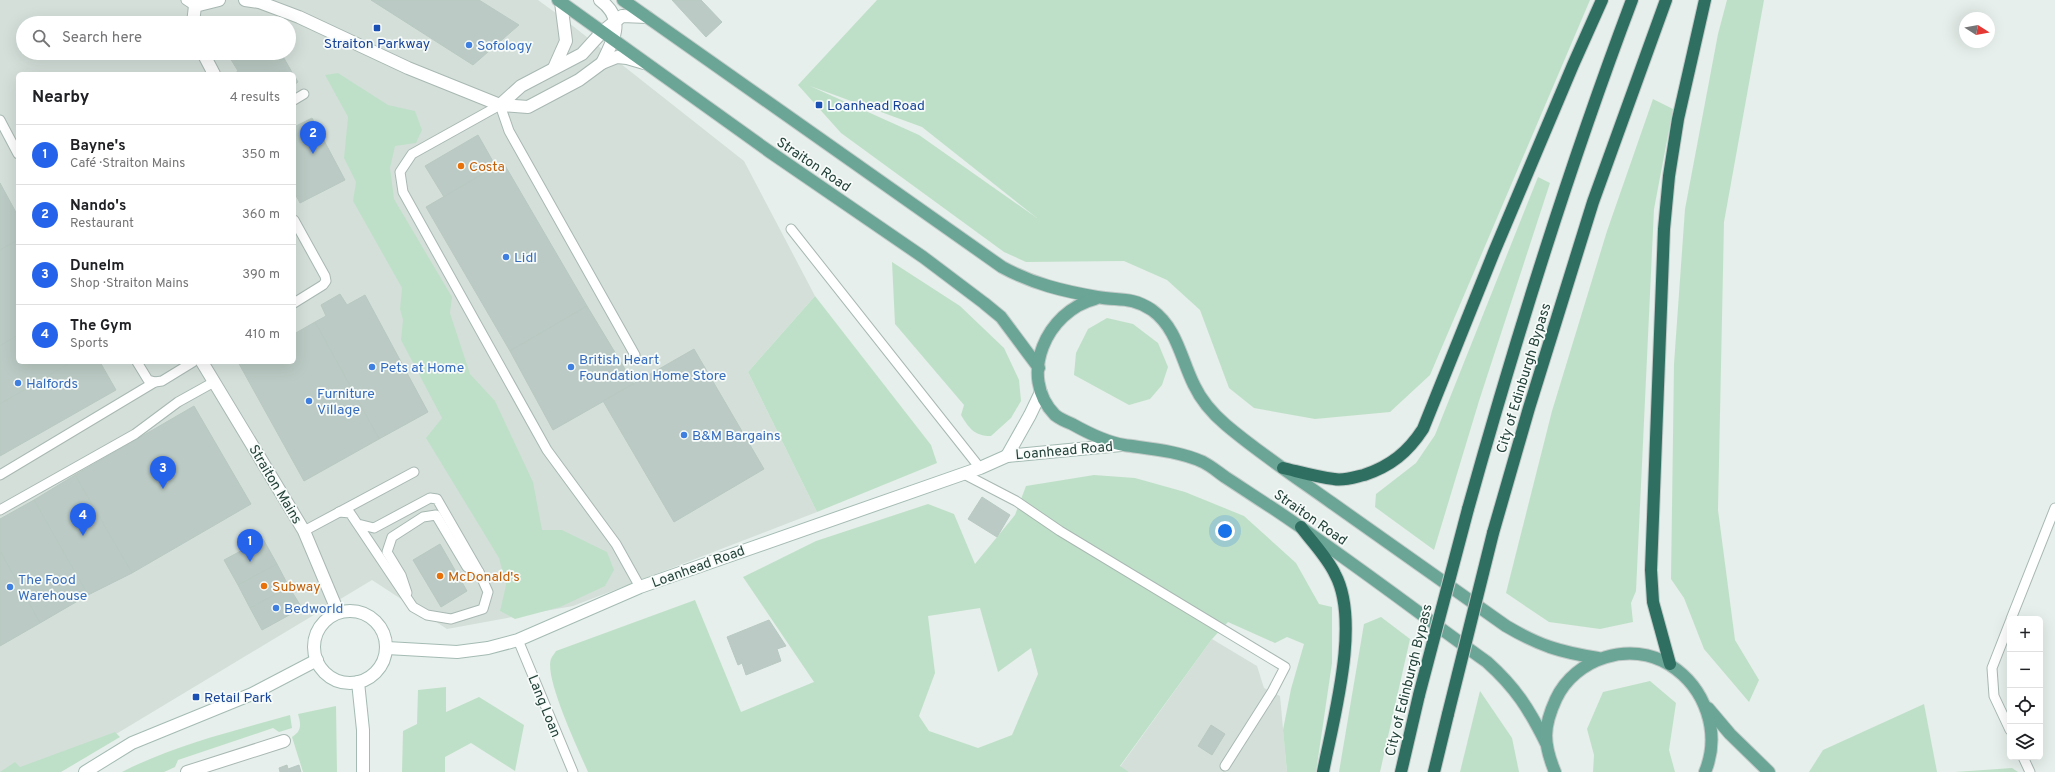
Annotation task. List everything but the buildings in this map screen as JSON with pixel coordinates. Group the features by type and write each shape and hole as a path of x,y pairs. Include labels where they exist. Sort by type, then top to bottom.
{"highway":[{"path":"1284,468 1336,480 1356,478 1378,470 1396,460 1413,444 1423,429 1494,252 1602,0"},
{"name":"City of Edinburgh Bypass","path":"1400,772 1468,509 1526,307 1605,72 1632,0"},
{"name":"City of Edinburgh Bypass","path":"1434,772 1493,533 1529,408 1593,202 1666,0"},
{"path":"1670,664 1653,602 1651,570 1661,281 1664,229 1678,119 1705,0"},
{"path":"1301,527 1336,574 1344,599 1346,630 1344,662 1324,772"}],"main road":[{"path":"192,16 190,3 219,0"},
{"path":"245,0 259,2 299,17 408,68 500,105 528,107 579,80 602,63 617,57 647,63"},
{"path":"500,105 521,86 582,54 607,35 616,26 614,14 610,7 600,0"},
{"name":"Straiton Road","path":"623,0 1002,267 1022,278 1042,286 1100,298 1134,300 1152,310 1165,322 1177,343 1194,385 1208,407 1226,425 1284,468 1523,636 1543,646 1564,653 1598,658"},
{"path":"554,68 566,41 559,1"},
{"name":"Straiton Road","path":"559,1 770,152 923,257 984,303 1001,317 1039,368"},
{"path":"615,20 622,16 647,17"},
{"path":"602,63 607,35"},
{"path":"207,60 213,72"},
{"name":"Straiton Road","path":"1100,298 1080,302 1056,322 1043,344 1039,368 1041,392 1056,416 1086,432 1122,444 1158,449 1204,463 1301,527 1487,662 1504,677 1526,705 1546,743"},
{"name":"Straiton Mains","path":"203,364 304,531 338,612"},
{"name":"Loanhead Road","path":"1006,456 1030,415 1041,392"},
{"name":"Loanhead Road","path":"387,648 457,652 488,648 518,640 640,587 964,474 1006,456 1122,444"},
{"path":"356,611 372,617 383,631 387,648 384,660 378,670 369,678 358,682 345,683 333,679 323,671 317,660 314,651 318,632 322,623 338,612 356,611"},
{"path":"1555,772 1546,743 1545,730 1550,711 1560,692 1584,666 1598,658 1621,655 1644,655 1670,664 1692,685 1702,701 1730,734 1769,772"},
{"path":"85,772 132,743 252,694 317,660"},
{"path":"358,682 362,730 363,772"},
{"path":"1702,701 1709,720 1712,738 1709,761 1705,772"},
{"path":"187,772 284,741"}],"lane":[{"path":"296,99 304,94"},
{"path":"635,354 509,131 500,105 412,154 400,172 403,192 547,450 616,544 640,587"},
{"path":"0,120 16,150"},
{"path":"296,224 325,276 326,281 324,286 296,302"},
{"path":"791,229 980,468"},
{"path":"138,364 148,380 154,382"},
{"path":"0,475 154,382 162,381 190,364"},
{"path":"0,510 135,434 178,402 214,382"},
{"path":"304,531 414,472"},
{"path":"964,474 1016,501 1060,531 1285,667 1272,692 1225,766"},
{"path":"339,512 350,513 413,606 427,615 451,619 483,609 488,592 479,572 437,499 430,498 374,528 358,524"},
{"path":"2012,616 2055,508"},
{"path":"409,602 401,575 387,552 392,537 423,517 436,515 467,567 479,572"},
{"path":"2007,630 1992,668 1994,696 2007,724"},
{"name":"Lang Loan","path":"518,640 572,772"},
{"path":"2024,760 2030,772"}],"shaded area":[{"path":"0,0 538,0 744,161 815,296 748,372 817,512 573,606 447,629 372,580 53,772 0,772"},
{"path":"1212,639 1257,666 1264,688 1280,696 1287,772 1129,772 1120,767"}],"green space":[{"path":"877,0 1590,0 1430,375 1390,412 1315,419 1254,408 1229,388 1200,310 1167,280 1124,261 1026,262 1004,252 841,133 798,85","holes":["810,86 922,127 1037,218 919,135"]},
{"path":"1727,0 1764,0 1724,222 1718,510 1735,640 1759,680 1749,702 1704,649 1684,598 1671,579 1674,364 1685,209 1718,34"},
{"path":"338,73 388,105 415,111 422,130 416,143 395,146 390,168 394,199 452,297 450,313 470,374 495,401 533,482 542,530 562,530 607,552 614,570 605,586 560,607 515,619 500,611 506,585 499,558 426,438 442,418 401,340 403,320 400,309 402,288 353,201 356,182 344,158 348,117 325,75"},
{"path":"1653,99 1673,109 1654,209 1636,591 1631,603 1633,622 1600,629 1549,622 1506,593 1552,411 1607,231"},
{"path":"1538,177 1550,183 1479,401 1434,550 1375,507 1376,494 1416,463 1435,435"},
{"path":"892,262 960,306 1004,348 1019,380 1021,401 1011,418 991,436 976,433 967,424 961,415 964,405 895,324"},
{"path":"815,296 931,445 937,463 817,512 748,372"},
{"path":"1107,318 1133,324 1158,343 1168,367 1162,385 1150,399 1129,405 1074,375 1076,353 1088,329"},
{"path":"1094,475 1135,478 1185,492 1244,516 1296,563 1319,604 1332,607 1332,663 1316,772 1287,772 1283,730 1291,689 1304,644 1287,637 1275,643 1228,622 1212,639 1120,766 1129,772 588,772 557,698 550,668 551,659 556,651 695,600 741,712 814,682 743,577 816,541 928,504 954,514 975,564 1015,515 1026,486","holes":["980,608 998,672 1031,648 1038,674 1012,735 978,748 929,731 919,716 935,673 928,616"]},
{"path":"1381,617 1410,639 1380,772 1339,772 1364,624"},
{"path":"1650,681 1676,703 1669,750 1675,772 1593,772 1594,755 1587,729 1603,692"},
{"path":"446,687 446,712 479,697 524,725 515,771 471,743 445,757 445,772 402,772 403,731 417,724 418,690"},
{"path":"1480,691 1512,738 1519,772 1460,772"},
{"path":"1924,704 1937,772 1809,772 1823,750"},
{"path":"336,706 337,772 303,772 292,737 298,732 300,727 298,714"},
{"path":"290,715 292,728 279,732 273,728 178,760 175,767 164,772 122,772 142,762 183,746"},
{"path":"115,732 120,737 61,772 0,772 15,762 20,767"},
{"path":"2012,768 2018,772 1955,772"}],"place":[{"name":"Straiton Parkway","path":"377,28"},
{"name":"Sofology","path":"469,45"},
{"name":"Loanhead Road","path":"819,105"},
{"name":"Nando's","path":"313,154"},
{"name":"Costa","path":"461,166"},
{"name":"Lidl","path":"506,257"},
{"name":"Pets at Home","path":"372,367"},
{"name":"British Heart Foundation Home Store","path":"571,367"},
{"name":"Halfords","path":"18,383"},
{"name":"Furniture Village","path":"309,401"},
{"name":"B&M Bargains","path":"684,435"},
{"name":"Dunelm","path":"163,489"},
{"name":"The Gym","path":"83,536"},
{"name":"Bayne's","path":"250,562"},
{"name":"McDonald's","path":"440,576"},
{"name":"Subway","path":"264,586"},
{"name":"The Food Warehouse","path":"10,587"},
{"name":"Bedworld","path":"276,608"},
{"name":"Retail Park","path":"196,697"}]}
